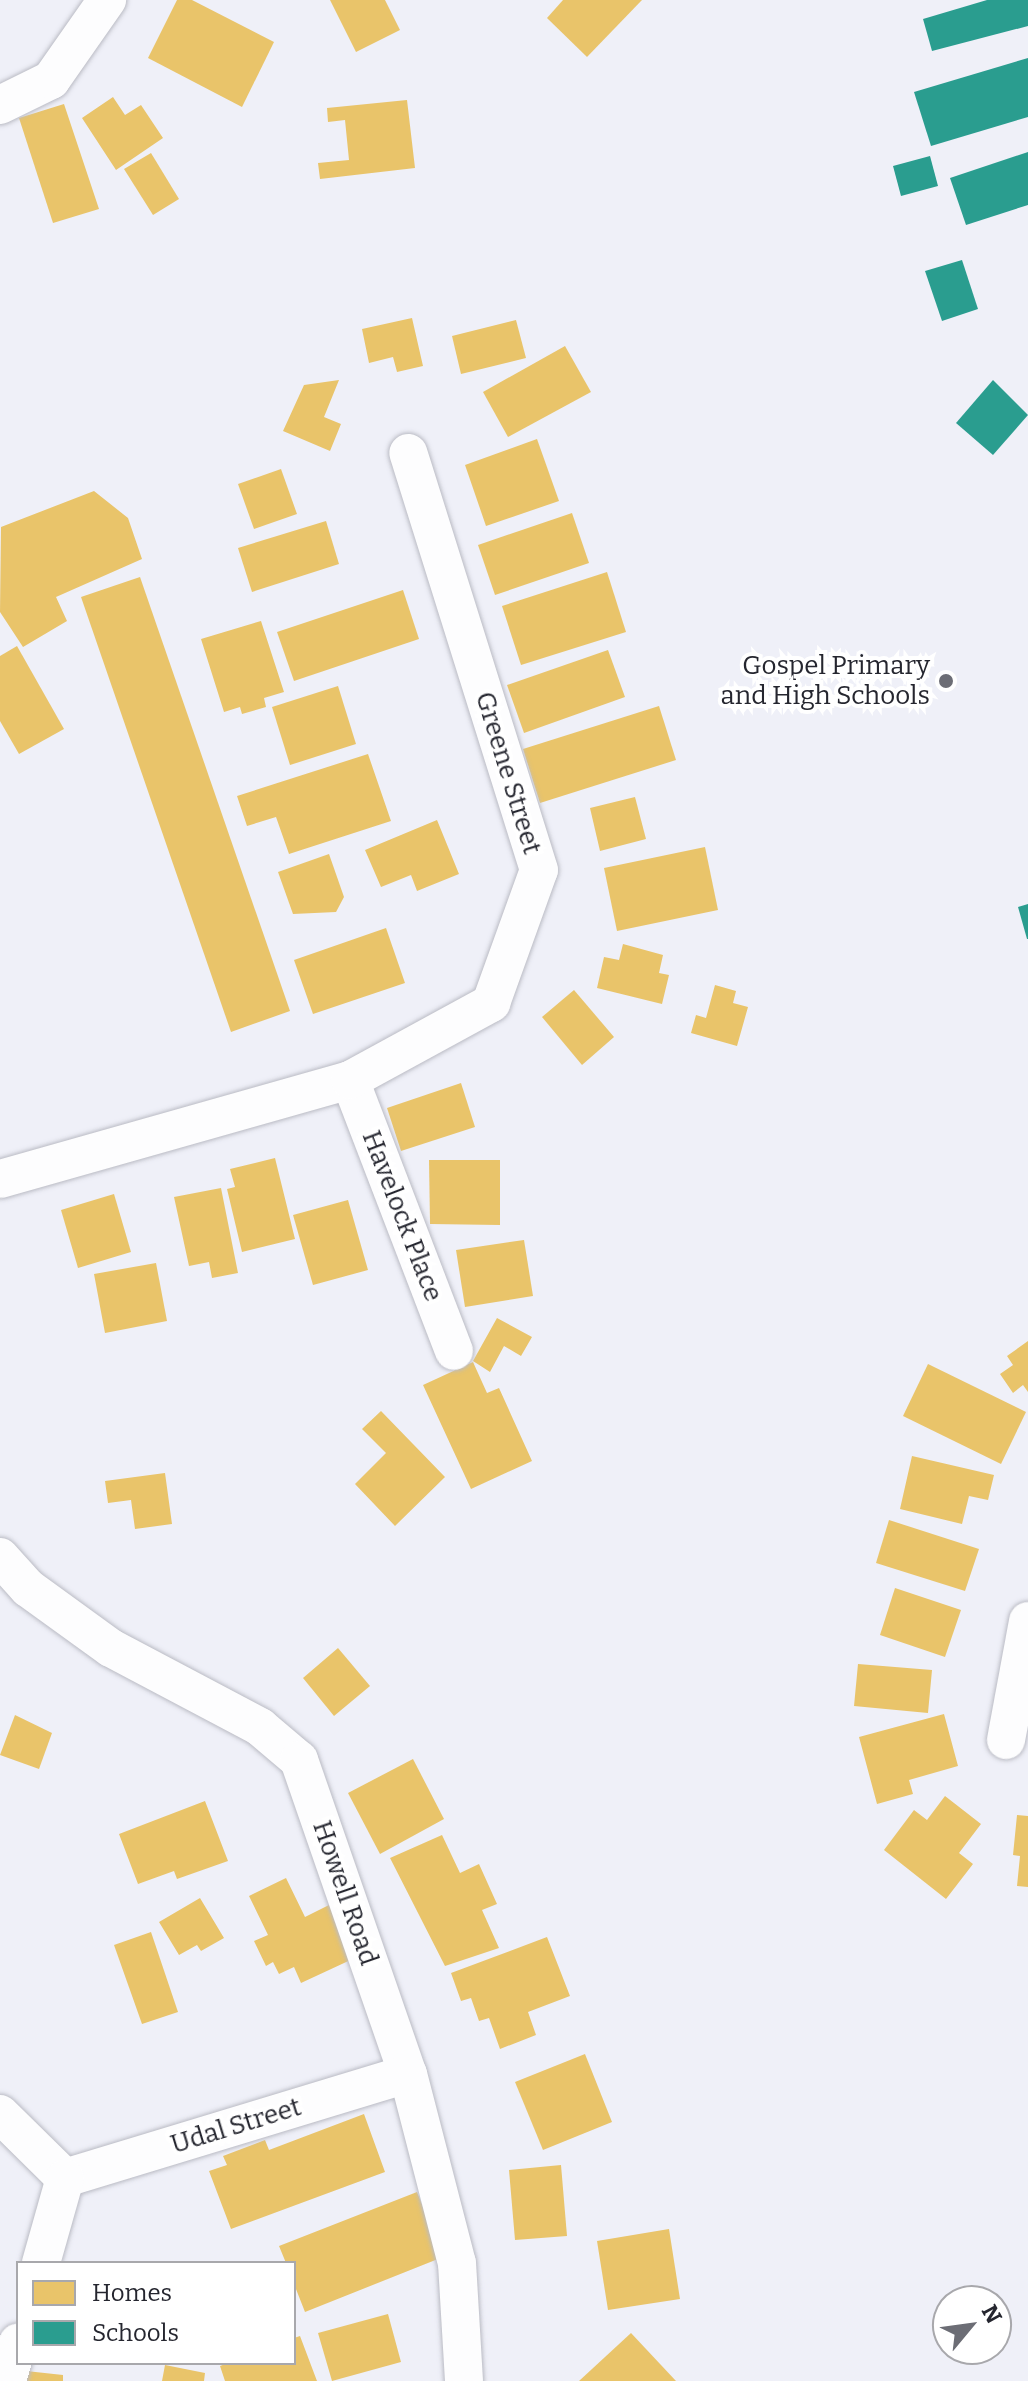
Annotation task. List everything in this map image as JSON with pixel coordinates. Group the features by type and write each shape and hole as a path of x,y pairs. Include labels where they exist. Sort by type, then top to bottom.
{"street":[{"path":"0,105 51,80 107,0"},
{"name":"Greene Street","path":"0,1179 350,1080 491,1003 539,870 408,453"},
{"name":"Havelock Place","path":"350,1080 454,1351"},
{"name":"Howell Road","path":"0,1557 28,1588 111,1648 260,1727 299,1760 408,2074 457,2263 464,2381"},
{"path":"1006,1740 1028,1621"},
{"name":"Udal Street","path":"65,2178 408,2074"},
{"path":"0,2114 65,2178 42,2261"},
{"path":"7,2381 16,2350"}],"building: Homes":[{"path":"177,0 192,0 274,42 242,107 148,58"},
{"path":"330,0 385,0 400,30 356,52"},
{"path":"563,0 642,0 587,57 547,18"},
{"path":"113,97 125,115 141,105 163,138 116,170 82,118"},
{"path":"407,100 415,168 320,179 318,163 349,160 345,120 328,122 327,108"},
{"path":"64,104 99,209 53,223 19,118"},
{"path":"151,153 179,199 153,215 124,169"},
{"path":"412,318 423,366 397,372 393,357 369,363 362,329"},
{"path":"516,320 526,358 461,374 452,336"},
{"path":"565,346 591,392 508,437 483,392"},
{"path":"339,380 324,417 341,424 330,451 283,431 304,385"},
{"path":"537,439 559,501 486,526 465,465"},
{"path":"281,469 297,514 254,529 238,484"},
{"path":"94,491 128,518 142,559 56,597 67,621 23,647 0,612 1,527"},
{"path":"572,513 589,563 495,595 478,545"},
{"path":"326,521 339,564 252,592 238,548"},
{"path":"607,572 626,632 521,665 502,606"},
{"path":"140,577 290,1011 231,1032 81,597"},
{"path":"403,590 419,639 294,681 277,632"},
{"path":"261,621 284,692 264,698 266,707 242,714 240,707 224,712 201,639"},
{"path":"17,646 64,729 19,754 0,721 0,656"},
{"path":"608,650 625,697 524,733 507,685"},
{"path":"338,686 356,744 290,765 272,707"},
{"path":"659,706 676,760 540,803 523,749"},
{"path":"368,754 391,821 289,854 276,817 247,826 237,796"},
{"path":"635,797 646,839 600,851 590,808"},
{"path":"437,820 459,874 417,891 411,875 381,887 365,850"},
{"path":"705,847 718,910 617,931 604,868"},
{"path":"329,854 344,897 336,912 293,914 278,872"},
{"path":"386,928 405,983 313,1014 294,960"},
{"path":"623,944 663,955 659,973 669,975 662,1004 597,988 604,957 619,960"},
{"path":"715,985 736,991 733,1003 748,1007 737,1046 691,1033 696,1015 706,1018"},
{"path":"574,990 614,1037 582,1065 542,1017"},
{"path":"461,1083 475,1127 401,1151 387,1108"},
{"path":"275,1158 295,1239 242,1252 227,1189 235,1187 230,1169"},
{"path":"429,1160 500,1160 500,1225 430,1224"},
{"path":"221,1188 238,1273 212,1278 209,1262 189,1266 174,1197"},
{"path":"114,1194 131,1252 78,1268 61,1210"},
{"path":"348,1200 368,1270 313,1285 293,1215"},
{"path":"524,1240 533,1296 465,1307 456,1250"},
{"path":"156,1263 167,1321 105,1333 94,1274"},
{"path":"497,1318 532,1337 521,1356 504,1346 490,1372 473,1361"},
{"path":"1028,1341 1028,1392 1023,1385 1013,1393 1000,1374 1013,1365 1007,1356"},
{"path":"473,1362 487,1393 499,1388 532,1461 471,1489 423,1385"},
{"path":"928,1364 1026,1412 1001,1464 903,1416"},
{"path":"381,1411 445,1477 395,1526 355,1484 386,1453 362,1429"},
{"path":"912,1456 994,1475 988,1500 969,1496 962,1524 900,1509"},
{"path":"165,1473 172,1524 135,1529 131,1500 108,1503 105,1481"},
{"path":"889,1520 979,1549 965,1591 876,1563"},
{"path":"895,1588 961,1610 945,1657 880,1635"},
{"path":"338,1648 370,1686 334,1716 303,1678"},
{"path":"858,1664 932,1670 928,1713 854,1706"},
{"path":"944,1714 958,1766 909,1780 913,1794 877,1804 859,1737"},
{"path":"15,1715 52,1733 39,1769 0,1755"},
{"path":"413,1759 444,1819 380,1854 348,1793"},
{"path":"945,1796 981,1824 959,1853 973,1864 946,1899 884,1850 914,1810 927,1820"},
{"path":"205,1801 228,1861 177,1879 174,1871 138,1884 119,1834"},
{"path":"1017,1815 1028,1816 1028,1887 1017,1886 1020,1856 1013,1855"},
{"path":"442,1835 460,1873 479,1864 497,1904 482,1910 499,1948 445,1966 390,1858"},
{"path":"286,1878 305,1917 331,1904 357,1957 301,1983 294,1967 279,1974 273,1962 266,1966 254,1941 268,1935 249,1896"},
{"path":"200,1898 224,1938 201,1951 197,1945 179,1955 159,1922"},
{"path":"151,1932 178,2012 142,2024 114,1945"},
{"path":"547,1937 570,1996 528,2012 536,2035 500,2049 489,2018 479,2021 471,1998 461,2001 451,1973"},
{"path":"585,2054 612,2122 543,2150 515,2082"},
{"path":"364,2114 385,2172 231,2229 209,2171 227,2165 223,2156 265,2140 269,2150"},
{"path":"561,2165 567,2236 515,2240 509,2170"},
{"path":"417,2192 443,2257 305,2312 296,2289 296,2261 285,2261 279,2246"},
{"path":"669,2229 680,2299 608,2310 597,2241"},
{"path":"388,2314 401,2362 332,2381 318,2333"},
{"path":"631,2333 676,2381 579,2381"},
{"path":"300,2336 317,2381 225,2381 220,2366 223,2365 296,2365 296,2337"},
{"path":"165,2365 205,2373 204,2381 162,2381"},
{"path":"17,2370 63,2375 63,2381 17,2381"}],"building: Schools":[{"path":"987,0 1028,0 1028,26 932,51 923,19"},
{"path":"1028,58 1028,117 931,146 914,92"},
{"path":"1028,152 1028,205 966,225 950,178"},
{"path":"930,156 938,186 901,196 893,166"},
{"path":"962,260 978,309 942,321 925,271"},
{"path":"993,380 1028,415 993,455 956,423"},
{"path":"1028,904 1028,939 1027,939 1018,907"}],"place":[{"name":"Gospel Primary and High Schools","path":"946,681"}]}
